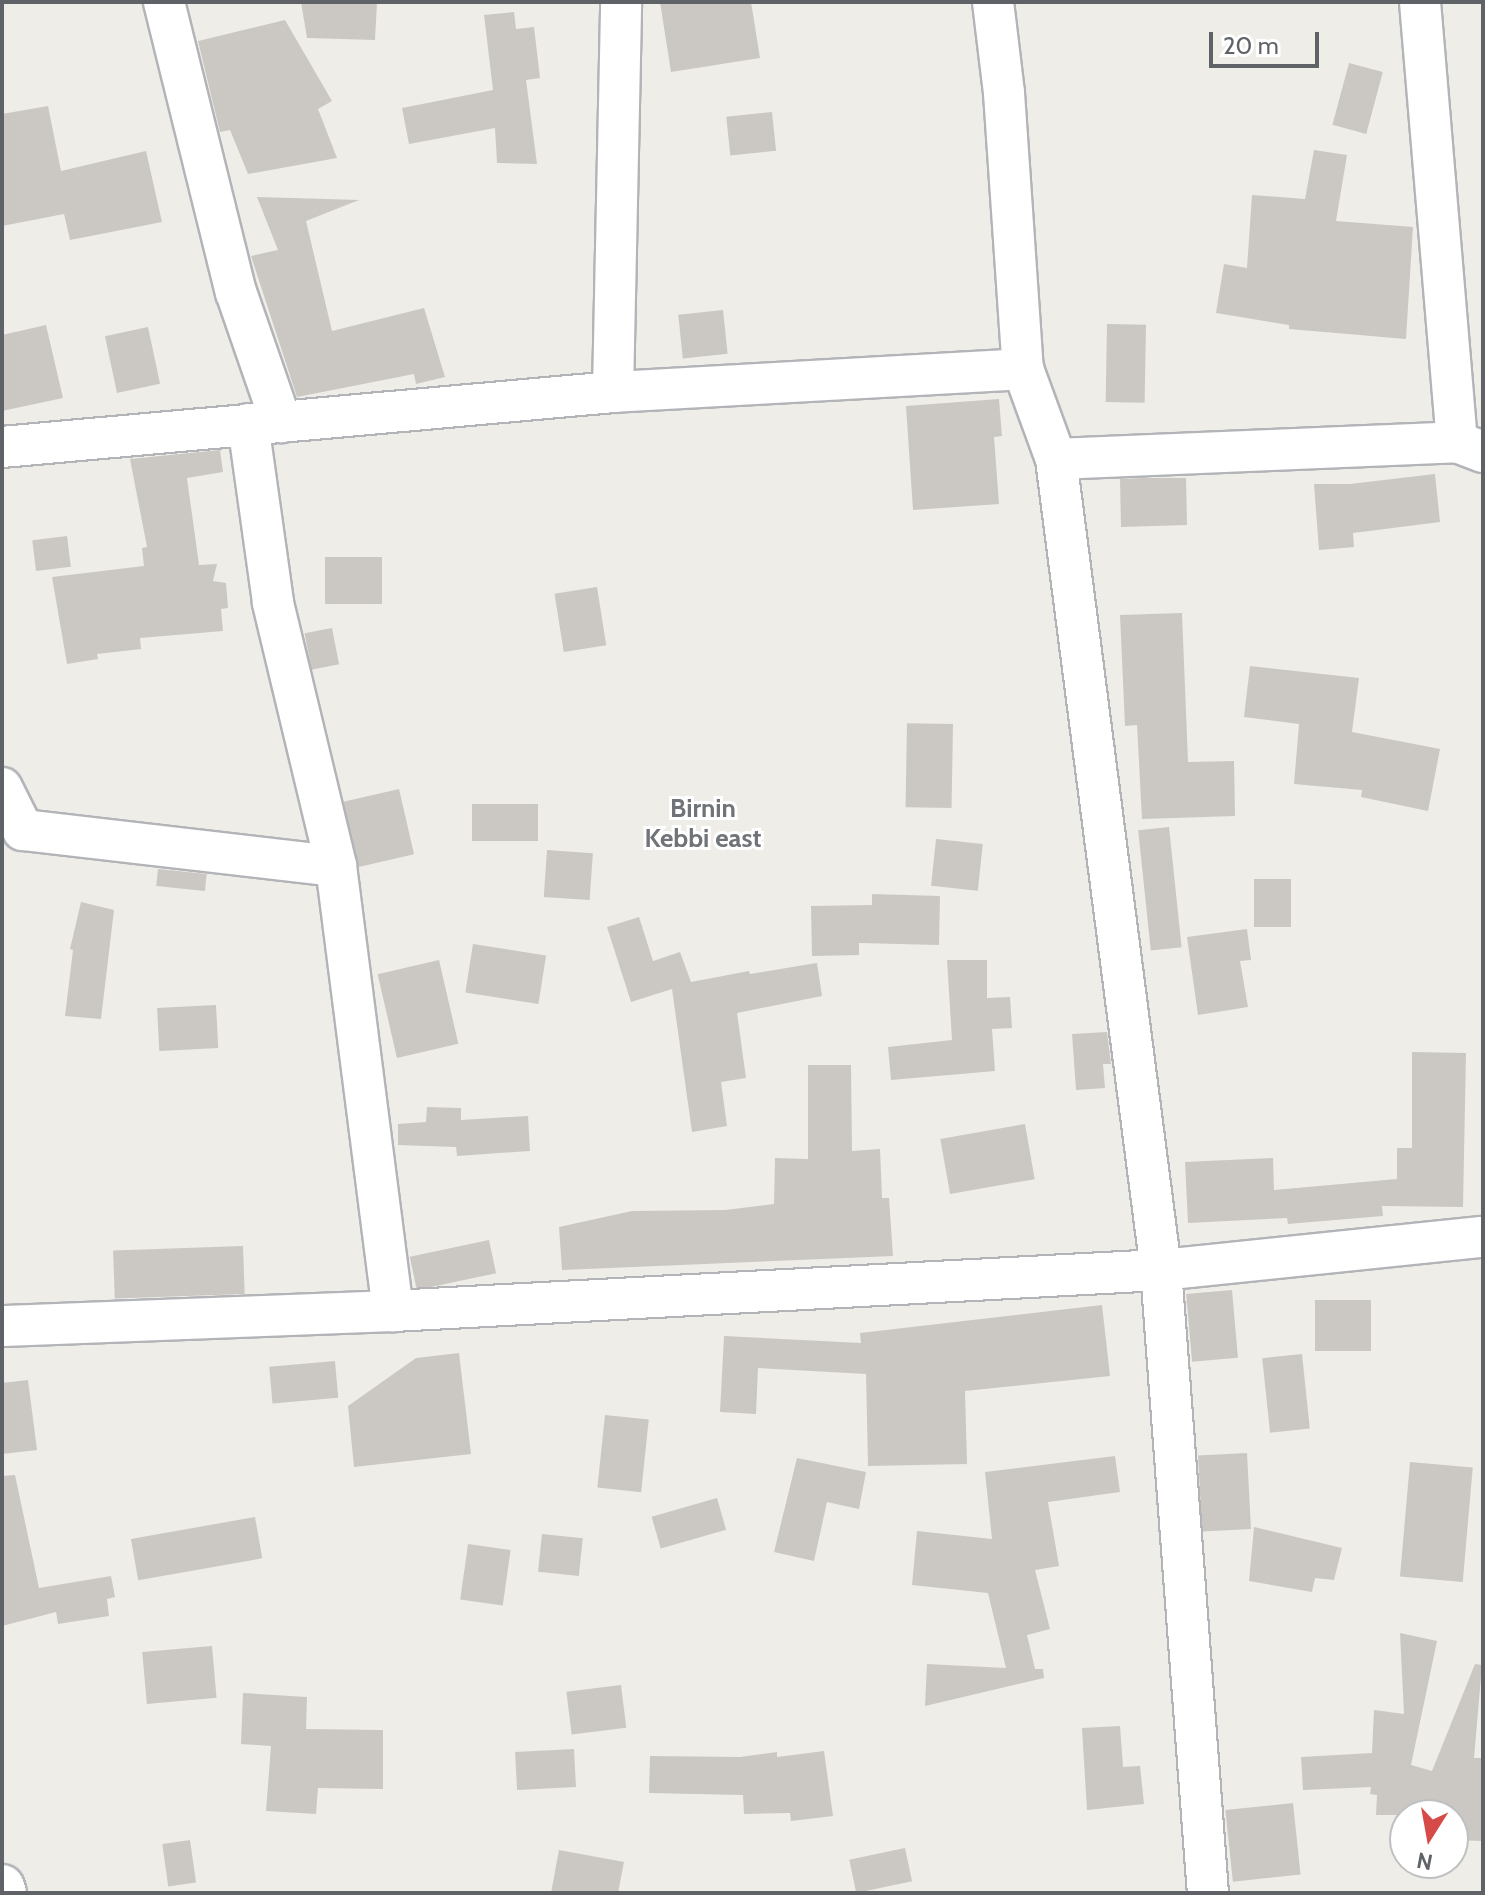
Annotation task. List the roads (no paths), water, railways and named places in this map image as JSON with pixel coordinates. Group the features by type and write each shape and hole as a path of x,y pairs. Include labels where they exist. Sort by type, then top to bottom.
{"street":[{"path":"164,2 236,292 264,423 273,603 336,866 393,1311"},
{"path":"613,392 621,2"},
{"path":"993,2 1004,93 1023,369 1056,459 1161,1270 1208,1893"},
{"path":"1056,459 1470,447 1420,2"},
{"path":"2,447 613,392 1023,369"},
{"path":"2,788 23,830 336,866"},
{"path":"2,1326 393,1311 1161,1270 1483,1237"},
{"path":"2,1887 4,1893"}],"district":[{"name":"Birnin Kebbi east","path":"703,824"}]}
